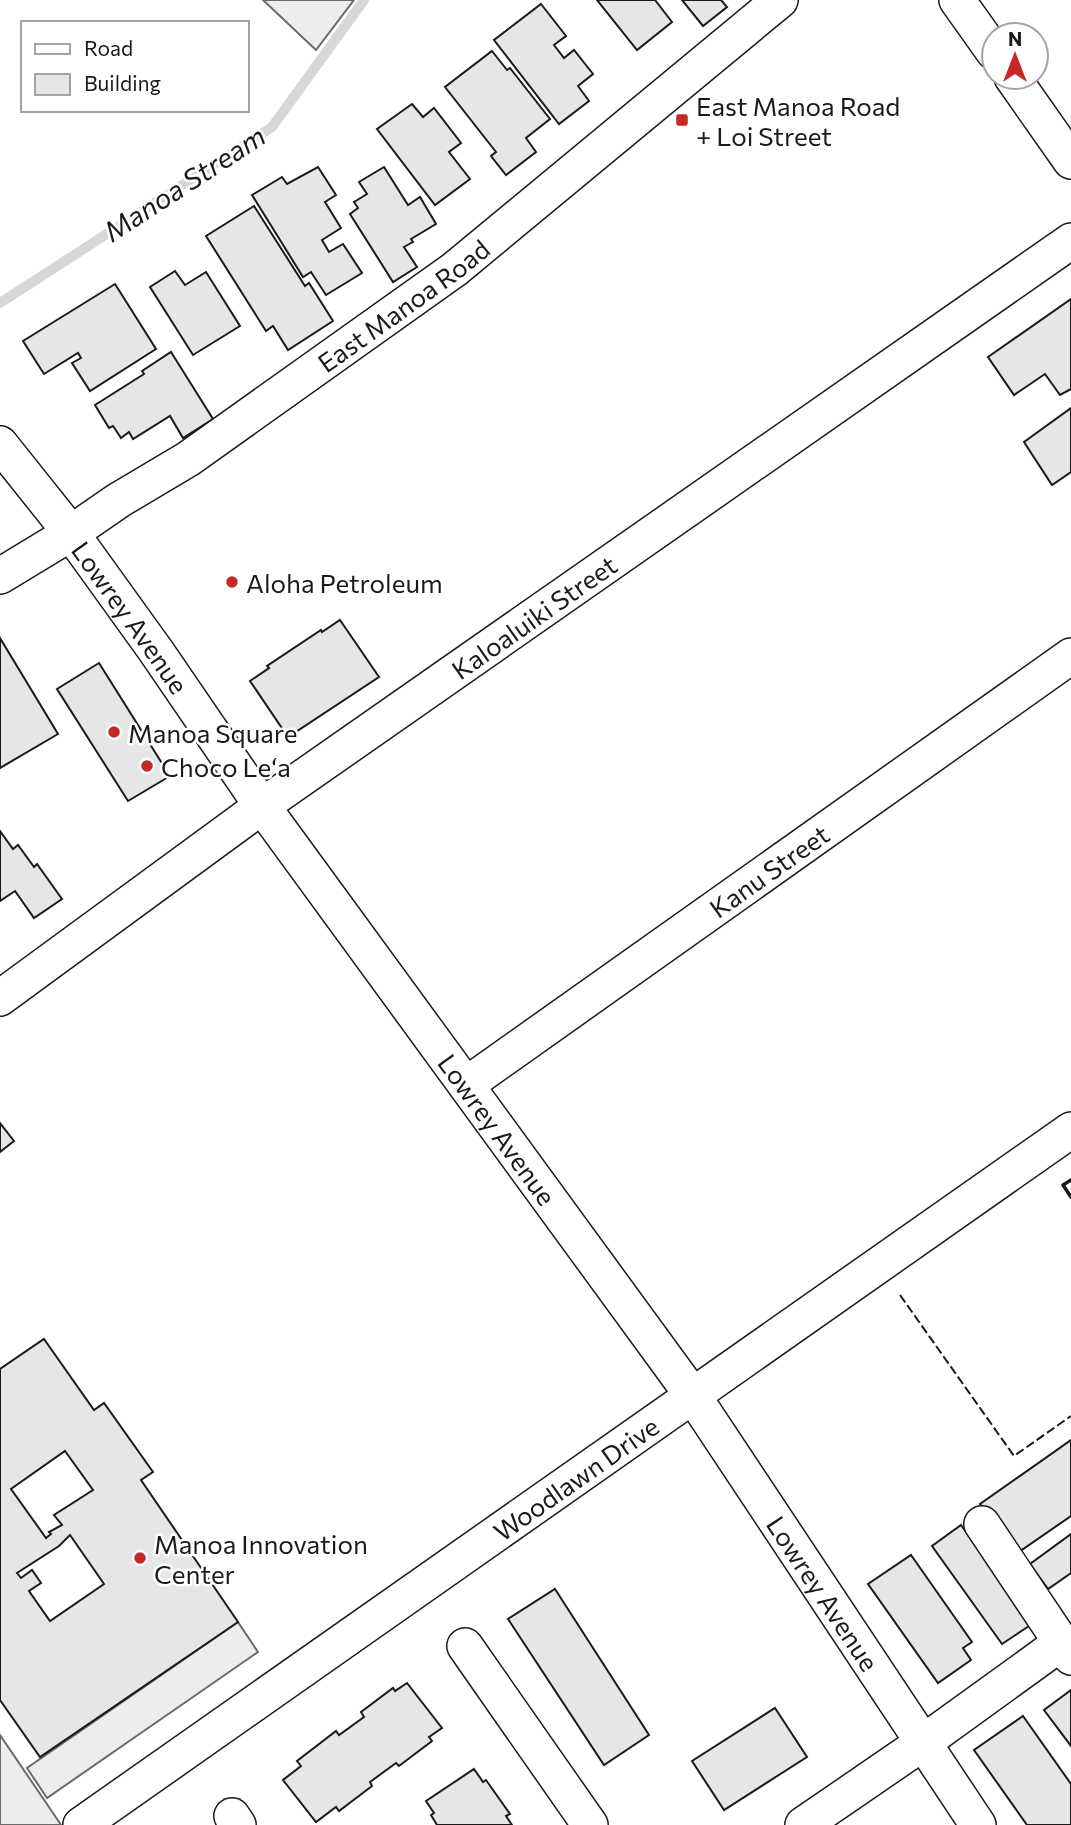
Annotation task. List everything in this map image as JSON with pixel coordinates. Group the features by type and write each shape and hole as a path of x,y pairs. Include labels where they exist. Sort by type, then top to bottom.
{"street":[{"name":"East Manoa Road","path":"0,576 199,451 456,269 780,0"},
{"path":"957,0 980,32"},
{"path":"1022,91 1071,161"},
{"name":"Kaloaluiki Street","path":"0,998 262,806 1071,241"},
{"name":"Lowrey Avenue","path":"0,444 71,533 262,806 693,1396 978,1825"},
{"name":"Kanu Street","path":"466,1086 1071,656"},
{"name":"Woodlawn Drive","path":"81,1825 1071,1130"},
{"path":"803,1825 1066,1650 982,1524"},
{"path":"465,1646 590,1825"}],"shaded area":[{"path":"263,0 354,0 316,50"},
{"path":"238,1622 258,1652 47,1798 27,1768"},
{"path":"0,1735 53,1813 61,1825 0,1825"}],"building":[{"path":"597,0 655,0 672,22 637,50"},
{"path":"682,0 721,0 727,7 703,26"},
{"path":"541,4 566,36 554,45 564,58 574,50 593,74 578,86 589,101 559,124 494,40"},
{"path":"492,51 507,70 510,68 550,119 526,138 536,152 506,175 491,156 496,152 445,87"},
{"path":"412,104 423,117 434,108 461,143 449,152 470,179 435,205 377,129"},
{"path":"318,167 336,195 325,202 341,228 322,240 329,252 343,244 362,273 326,295 311,272 303,277 252,195 282,177 287,184"},
{"path":"384,167 408,205 420,197 436,224 411,239 413,242 404,247 417,267 393,282 350,214 358,208 354,202 367,194 359,182"},
{"path":"254,206 305,286 309,283 333,321 288,350 273,326 266,331 206,236"},
{"path":"175,271 185,285 206,272 240,326 193,355 150,287"},
{"path":"115,284 156,349 90,391 72,363 81,358 78,353 44,374 23,341"},
{"path":"1071,299 1071,389 1060,395 1045,374 1014,395 988,357"},
{"path":"171,352 213,419 183,438 170,416 133,439 129,432 121,438 113,426 109,428 95,405 144,374 142,371"},
{"path":"1071,408 1071,472 1052,485 1024,442"},
{"path":"340,620 379,677 288,737 250,681 269,668 267,666"},
{"path":"0,638 58,734 0,768"},
{"name":"Manoa Square","path":"99,663 170,776 128,801 57,689"},
{"path":"0,831 13,849 18,845 34,867 37,864 62,899 34,918 15,891 0,901"},
{"path":"0,1123 14,1141 0,1152"},
{"name":"Manoa Innovation Center","path":"44,1339 94,1410 104,1403 153,1472 141,1480 238,1622 40,1757 0,1700 0,1369","holes":["65,1451 93,1490 54,1515 62,1525 49,1532 51,1534 46,1538 11,1489","70,1535 104,1584 50,1621 29,1591 41,1583 32,1570 21,1578 17,1573 59,1546"]},
{"path":"1071,1440 1071,1516 1016,1554 980,1504"},
{"path":"961,1525 1032,1624 1002,1644 932,1546"},
{"path":"1071,1534 1071,1573 1048,1589 1030,1564"},
{"path":"911,1555 972,1642 963,1648 971,1660 938,1683 868,1584"},
{"path":"555,1589 649,1735 604,1765 508,1619"},
{"path":"407,1683 442,1728 429,1737 432,1741 399,1766 396,1763 370,1782 372,1786 339,1811 336,1807 316,1822 283,1780 301,1766 297,1761 336,1731 339,1735 364,1717 361,1712 393,1688 395,1691"},
{"path":"1071,1690 1071,1746 1044,1710"},
{"path":"775,1708 807,1757 724,1810 692,1761"},
{"path":"1023,1716 1071,1784 1071,1825 1027,1825 974,1750"},
{"path":"474,1769 483,1782 486,1780 510,1814 506,1816 512,1825 437,1825 431,1815 434,1813 426,1801"}],"waterway":[{"name":"Manoa Stream","path":"0,303 272,127 364,0"}],"fence":[{"path":"900,1295 1014,1456 1071,1416"}],"wall":[{"path":"1071,1180 1063,1185 1071,1197"}],"place":[{"name":"East Manoa Road + Loi Street","path":"682,120"},
{"name":"Aloha Petroleum","path":"232,582"},
{"name":"Manoa Square","path":"114,732"},
{"name":"Choco Leʻa","path":"147,766"},
{"name":"Manoa Innovation Center","path":"140,1558"}]}
